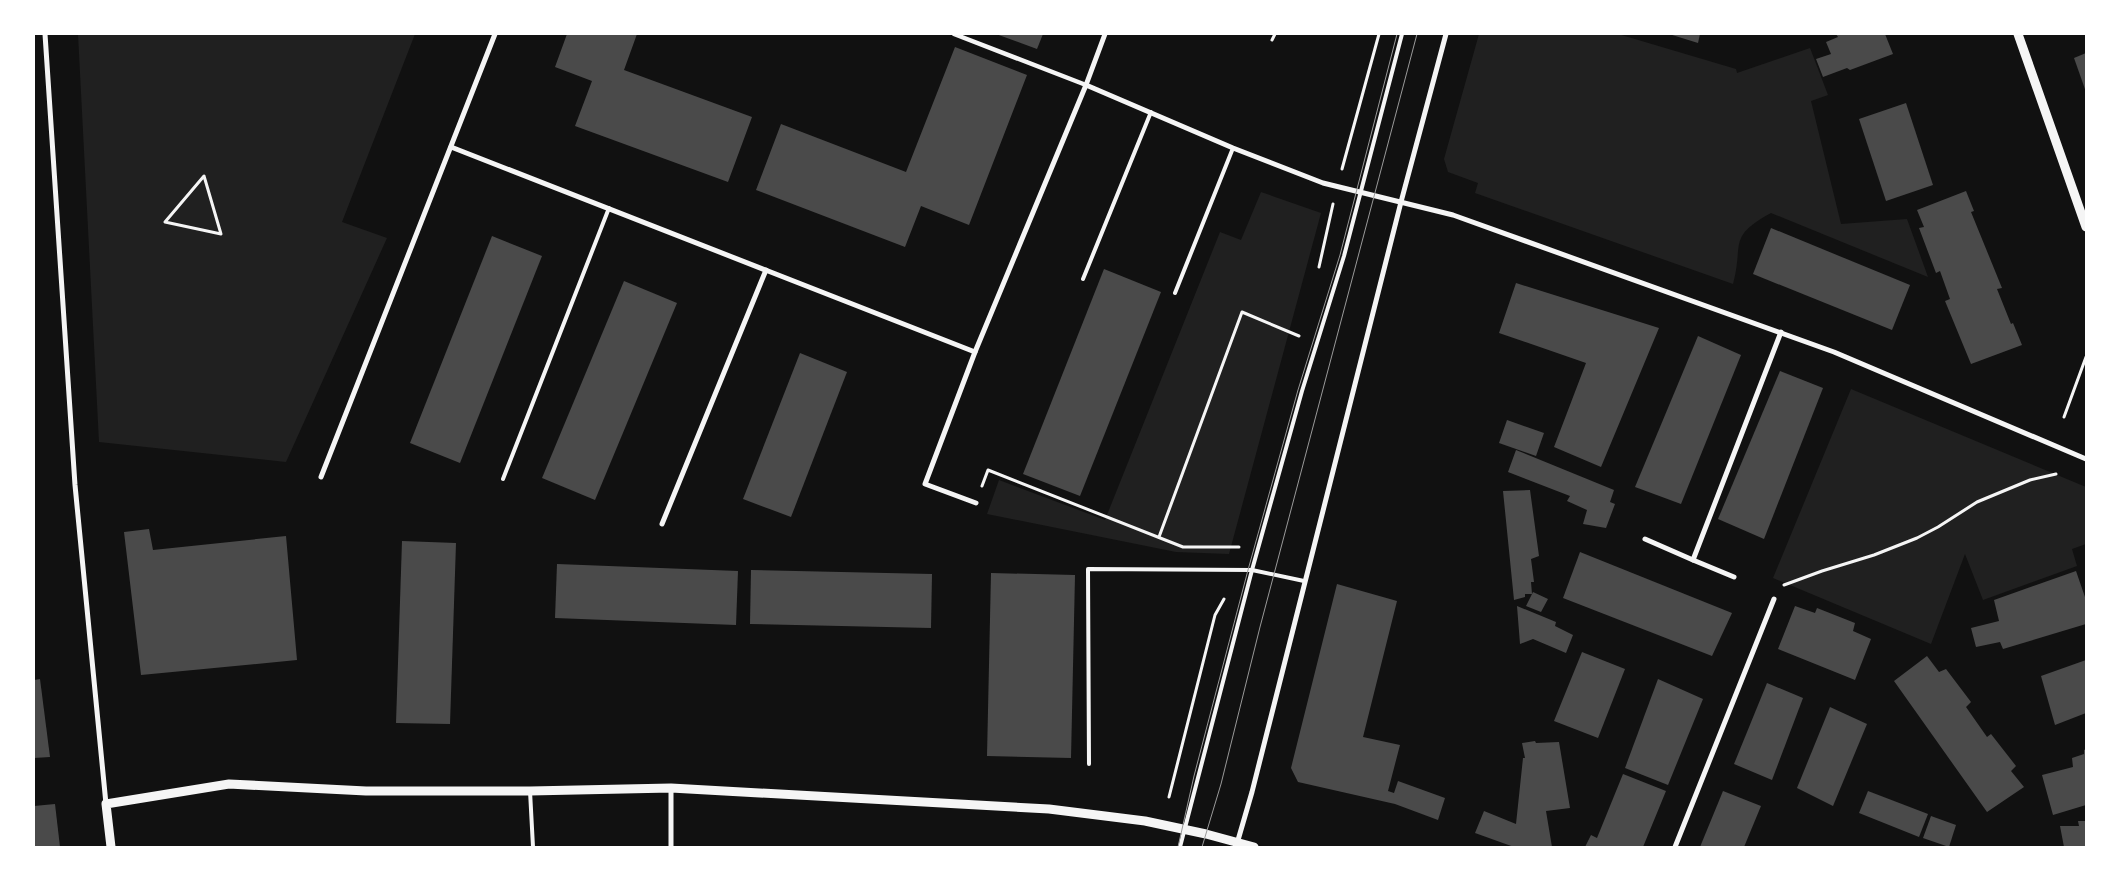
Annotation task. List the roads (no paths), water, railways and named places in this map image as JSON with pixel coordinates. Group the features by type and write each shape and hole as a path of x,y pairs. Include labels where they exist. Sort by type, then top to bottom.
{"street":[{"path":"45,34 75,485 111,847"},
{"path":"321,477 495,34"},
{"path":"954,34 1151,111 1233,148 1323,183 1453,215 1781,332 1834,352 2086,459"},
{"path":"976,503 925,484 975,352 1086,85 1105,34"},
{"path":"1236,845 1252,792 1401,202 1446,34"},
{"path":"2018,34 2086,227"},
{"path":"450,146 975,352"},
{"path":"662,524 766,270"},
{"path":"1694,560 1781,332"},
{"path":"1645,539 1734,577"},
{"path":"1675,847 1774,599"},
{"path":"106,804 229,784 366,791 530,791 671,788 1049,809 1136,820 1185,829 1236,845 1254,847"},
{"path":"671,788 671,847"}],"lane":[{"path":"1180,847 1252,570 1302,391 1344,256 1402,34"},
{"path":"1083,279 1151,111"},
{"path":"1175,293 1233,148"},
{"path":"503,479 609,208"},
{"path":"1089,764 1088,569 1252,570 1304,581"},
{"path":"530,791 533,847"}],"tram line":[{"path":"1178,847 1194,776 1248,570 1298,390 1340,255 1397,34"},
{"path":"1202,847 1221,784 1260,627 1417,34"}]}
